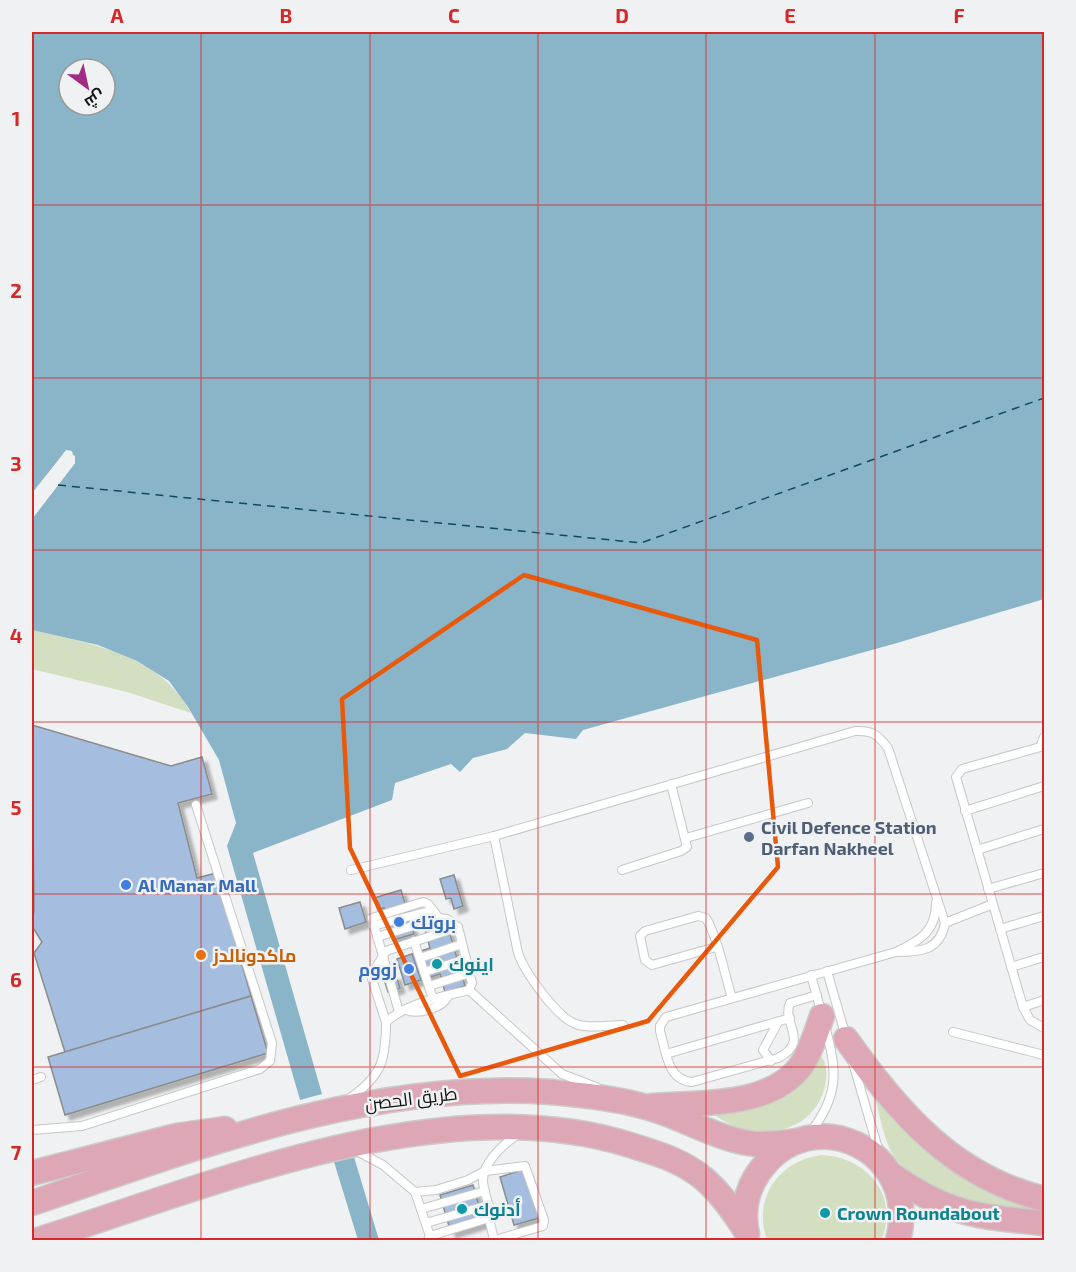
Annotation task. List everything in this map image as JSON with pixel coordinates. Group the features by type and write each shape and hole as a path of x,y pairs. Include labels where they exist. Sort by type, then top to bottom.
{"main road":[{"path":"645,1106 759,1095 783,1083 800,1066 819,1005"},
{"path":"846,1039 908,1120 944,1151 985,1176 1044,1199"},
{"name":"طريق الحصن","path":"32,1203 129,1170 335,1108 396,1097 505,1090 583,1096 645,1106 749,1143 830,1137 849,1140 866,1149 887,1168"},
{"name":"طريق الحصن","path":"38,1240 233,1178 346,1146 419,1133 478,1127 538,1126 604,1137 676,1160 712,1187 728,1203 747,1236"},
{"path":"32,1173 194,1133 263,1129"},
{"path":"747,1236 745,1206 752,1182 766,1161 801,1140"},
{"path":"887,1168 924,1198 960,1212 1044,1223"},
{"path":"887,1168 901,1198 902,1224 897,1240"},
{"path":"32,1216 84,1198 129,1170"}],"lane":[{"path":"351,870 494,836 855,731 876,733 888,748 945,923 937,943 929,949 896,952 671,1016 662,1021 660,1031 666,1054 676,1076 692,1082 771,1061 784,1055 793,1044 794,1029 790,1018 790,1003 819,1005"},
{"path":"1044,737 1043,746 959,771 956,780 1023,1007 1030,1020 1044,1028"},
{"path":"622,870 684,850 686,838 671,784"},
{"path":"965,811 1044,786"},
{"path":"686,838 808,803"},
{"path":"34,1131 82,1126 260,1069 270,1060 272,1043 196,805"},
{"path":"977,850 1044,829"},
{"path":"494,836 518,953 525,970 568,1020 585,1026 622,1025"},
{"path":"988,889 1044,873"},
{"path":"896,952 928,932 934,922 936,899"},
{"path":"403,1011 376,937 372,918 417,903 428,904 439,918"},
{"path":"945,923 993,904"},
{"path":"716,947 652,965 645,960 640,936 645,931 701,916 707,920 716,947 732,998"},
{"path":"1000,929 1044,916"},
{"path":"376,937 439,918 447,919 458,927 472,983 469,990"},
{"path":"335,1108 364,1088 380,1070 386,1048 386,1022 372,979 383,956 392,948 458,927"},
{"path":"414,941 433,999"},
{"path":"420,958 462,944"},
{"path":"1011,967 1044,957"},
{"path":"424,972 466,959"},
{"path":"827,971 887,1168"},
{"path":"429,986 470,974"},
{"path":"801,1140 828,1106 834,1086 834,1059 812,975"},
{"path":"386,1022 403,1011 433,999 469,990"},
{"path":"469,990 562,1074 645,1106"},
{"path":"403,1011 418,1012 442,1004 448,996"},
{"path":"1023,1007 1044,1000"},
{"path":"666,1054 790,1018"},
{"path":"771,1061 763,1050 778,1022"},
{"path":"953,1032 1044,1055"},
{"path":"32,1080 41,1077"},
{"path":"415,1192 436,1190 485,1172 525,1166 544,1220 543,1226 537,1230 494,1240 483,1180 485,1172 498,1150 516,1136 538,1126"},
{"path":"346,1146 383,1165 415,1192 430,1239 489,1218"},
{"path":"421,1209 485,1191"},
{"path":"426,1223 489,1205"}],"highlighted area":[{"path":"524,575 757,640 778,867 648,1021 460,1076 350,848 342,699"}],"green space":[{"path":"32,630 100,647 143,665 161,677 178,693 191,713 127,692 32,669"},
{"path":"820,1055 826,1066 825,1086 818,1103 807,1116 794,1125 778,1130 744,1129 727,1123 712,1113 762,1105 790,1094 812,1072"},
{"path":"874,1094 1044,1211 980,1204 936,1190 916,1179 901,1165 889,1147"},
{"path":"821,1155 837,1157 852,1163 875,1181 886,1208 886,1224 881,1240 767,1240 763,1225 763,1210 766,1196 773,1184 793,1165"}],"water":[{"path":"32,32 1044,32 1044,599 897,643 583,730 576,739 525,733 507,749 473,758 460,772 451,764 395,783 392,800 253,853 322,1094 300,1100 227,846 236,823 219,760 188,707 169,681 137,661 98,645 32,630 32,519 75,463 75,456 66,451 32,493"},
{"path":"354,1157 379,1240 358,1240 334,1162"}],"pier":[{"path":"66,450 72,451 75,463 32,519 32,514 72,462 70,454 67,453 58,463 32,497 32,494"}],"building":[{"name":"Al Manar Mall","path":"32,725 171,766 202,757 212,794 178,803 197,878 216,873 251,996 65,1052 34,953 42,942 32,926 34,910"},
{"path":"454,875 463,906 454,909 451,898 446,899 440,879"},
{"name":"بروتك","path":"401,890 414,934 393,940 384,908 378,910 374,898"},
{"path":"360,902 366,922 345,929 339,908"},
{"name":"اينوك","path":"447,924 465,986 445,992 440,974 421,980 412,954 430,948 425,930"},
{"name":"زووم","path":"412,954 421,980 405,985 397,959"},
{"name":"بروتك","path":"396,975 400,988 388,992 384,979"},
{"path":"251,996 268,1053 65,1115 48,1057"},
{"path":"525,1169 539,1218 514,1225 500,1177"},
{"name":"أدنوك","path":"473,1185 484,1223 451,1233 440,1195"}],"ferry route":[{"path":"58,485 641,543 1044,398"}],"place":[{"name":"Civil Defence Station Darfan Nakheel","path":"749,837"},
{"name":"Al Manar Mall","path":"126,885"},
{"name":"بروتك","path":"399,922"},
{"name":"ماكدونالدز","path":"201,955"},
{"name":"اينوك","path":"437,964"},
{"name":"زووم","path":"409,969"},
{"name":"أدنوك","path":"462,1209"},
{"name":"Crown Roundabout","path":"825,1213"}]}
